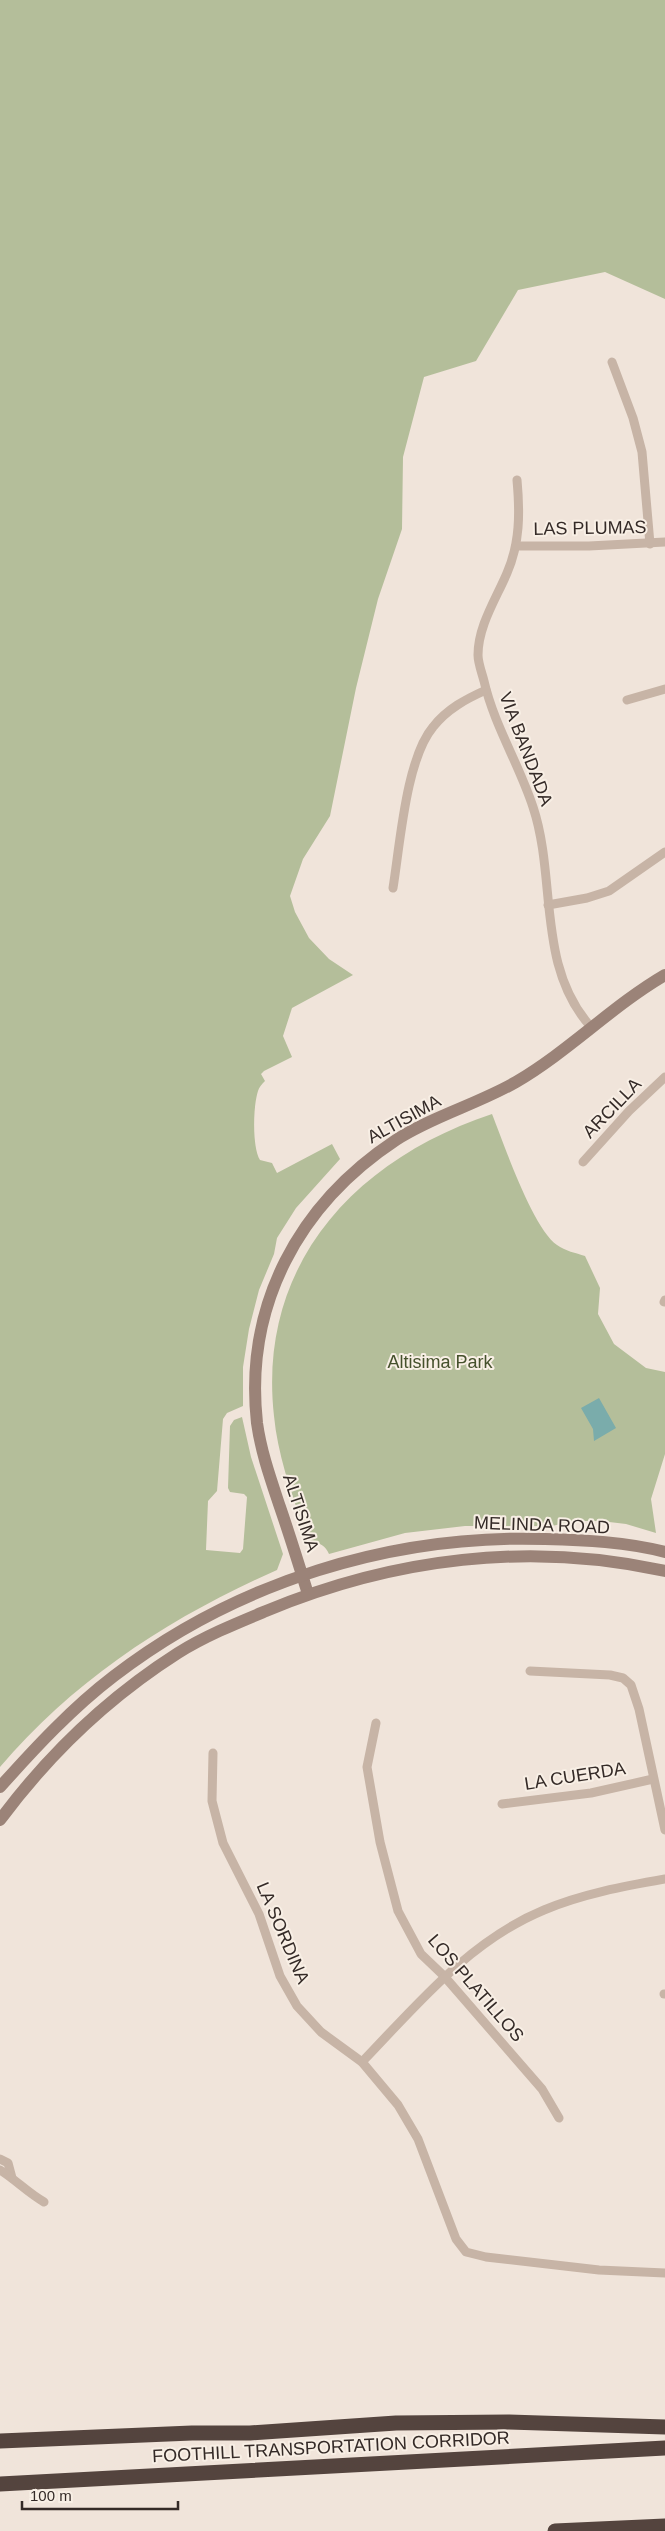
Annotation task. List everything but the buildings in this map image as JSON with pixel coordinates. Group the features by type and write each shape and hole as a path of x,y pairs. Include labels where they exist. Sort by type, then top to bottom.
{"highway":[{"path":"0,2440 192,2433 250,2433 396,2423 509,2422 665,2427"},
{"name":"FOOTHILL TRANSPORTATION CORRIDOR","path":"0,2484 665,2448"},
{"path":"555,2531 665,2526"},
{"path":"637,2531 665,2526"}],"main road":[{"name":"ALTISIMA","path":"308,1594 264,1460 257,1423 256,1395 262,1328 277,1279 289,1253 308,1221 337,1187 370,1158 399,1138 516,1082 639,990 665,976"},
{"name":"MELINDA ROAD","path":"0,1787 52,1732 82,1704 113,1677 152,1649 238,1602 302,1576 393,1551 473,1540 516,1538 582,1540 665,1552"},
{"name":"MELINDA ROAD","path":"0,1820 27,1784 73,1736 110,1703 154,1669 180,1652 239,1622 308,1594 396,1569 484,1557 516,1555 563,1558 665,1571"}],"street":[{"path":"612,362 633,418 642,452 650,544"},
{"name":"VIA BANDADA","path":"517,480 520,510 516,546 508,572 482,629 478,656 491,708 533,806 543,842 551,937 569,992 582,1017 591,1027"},
{"name":"LAS PLUMAS","path":"516,546 650,544 665,542"},
{"path":"627,700 665,689"},
{"path":"393,888 413,767 421,746 432,728 445,714 486,690"},
{"path":"548,905 587,898 609,891 665,852"},
{"name":"ARCILLA","path":"583,1162 629,1111 665,1077"},
{"path":"530,1671 610,1675 623,1678 631,1684 665,1830"},
{"name":"LOS PLATILLOS","path":"376,1723 366,1767 380,1842 395,1902 421,1954 444,1976 542,2089 559,2118"},
{"name":"LA SORDINA","path":"214,1753 212,1801 223,1843 258,1914 280,1976 297,2006 321,2032 362,2062 398,2105 418,2139 456,2239 466,2252 486,2257 598,2270 665,2273"},
{"name":"LA CUERDA","path":"502,1804 591,1793 653,1779"},
{"path":"362,2062 444,1976 503,1931 544,1909 626,1886 665,1879"},
{"path":"0,2159 8,2163 12,2178"},
{"path":"0,2170 12,2178 24,2190 44,2202"}],"green space":[{"path":"0,0 665,0 665,299 605,272 518,290 476,361 424,377 403,457 402,529 378,599 356,688 330,816 303,859 290,896 295,912 309,938 329,959 353,975 292,1008 283,1036 292,1057 261,1074 265,1081 258,1090 255,1106 254,1126 257,1154 260,1160 272,1163 277,1173 332,1144 340,1159 296,1208 277,1238 274,1254 259,1290 249,1329 243,1367 243,1406 227,1413 223,1419 217,1491 208,1501 206,1550 240,1553 243,1549 247,1497 244,1494 230,1492 228,1488 230,1426 234,1420 242,1417 251,1457 283,1554 277,1570 200,1608 127,1653 93,1678 60,1705 0,1767"},
{"name":"Altisima Park","path":"492,1114 511,1164 538,1221 557,1245 585,1256 600,1288 598,1314 614,1344 646,1368 665,1372 665,1454 651,1499 656,1533 626,1524 601,1521 574,1521 552,1526 465,1526 405,1533 329,1554 321,1544 309,1543 279,1448 274,1416 273,1361 282,1311 300,1266 326,1225 359,1189 398,1159 443,1134"}],"water":[{"path":"599,1398 616,1428 594,1441 593,1429 581,1408"}]}
